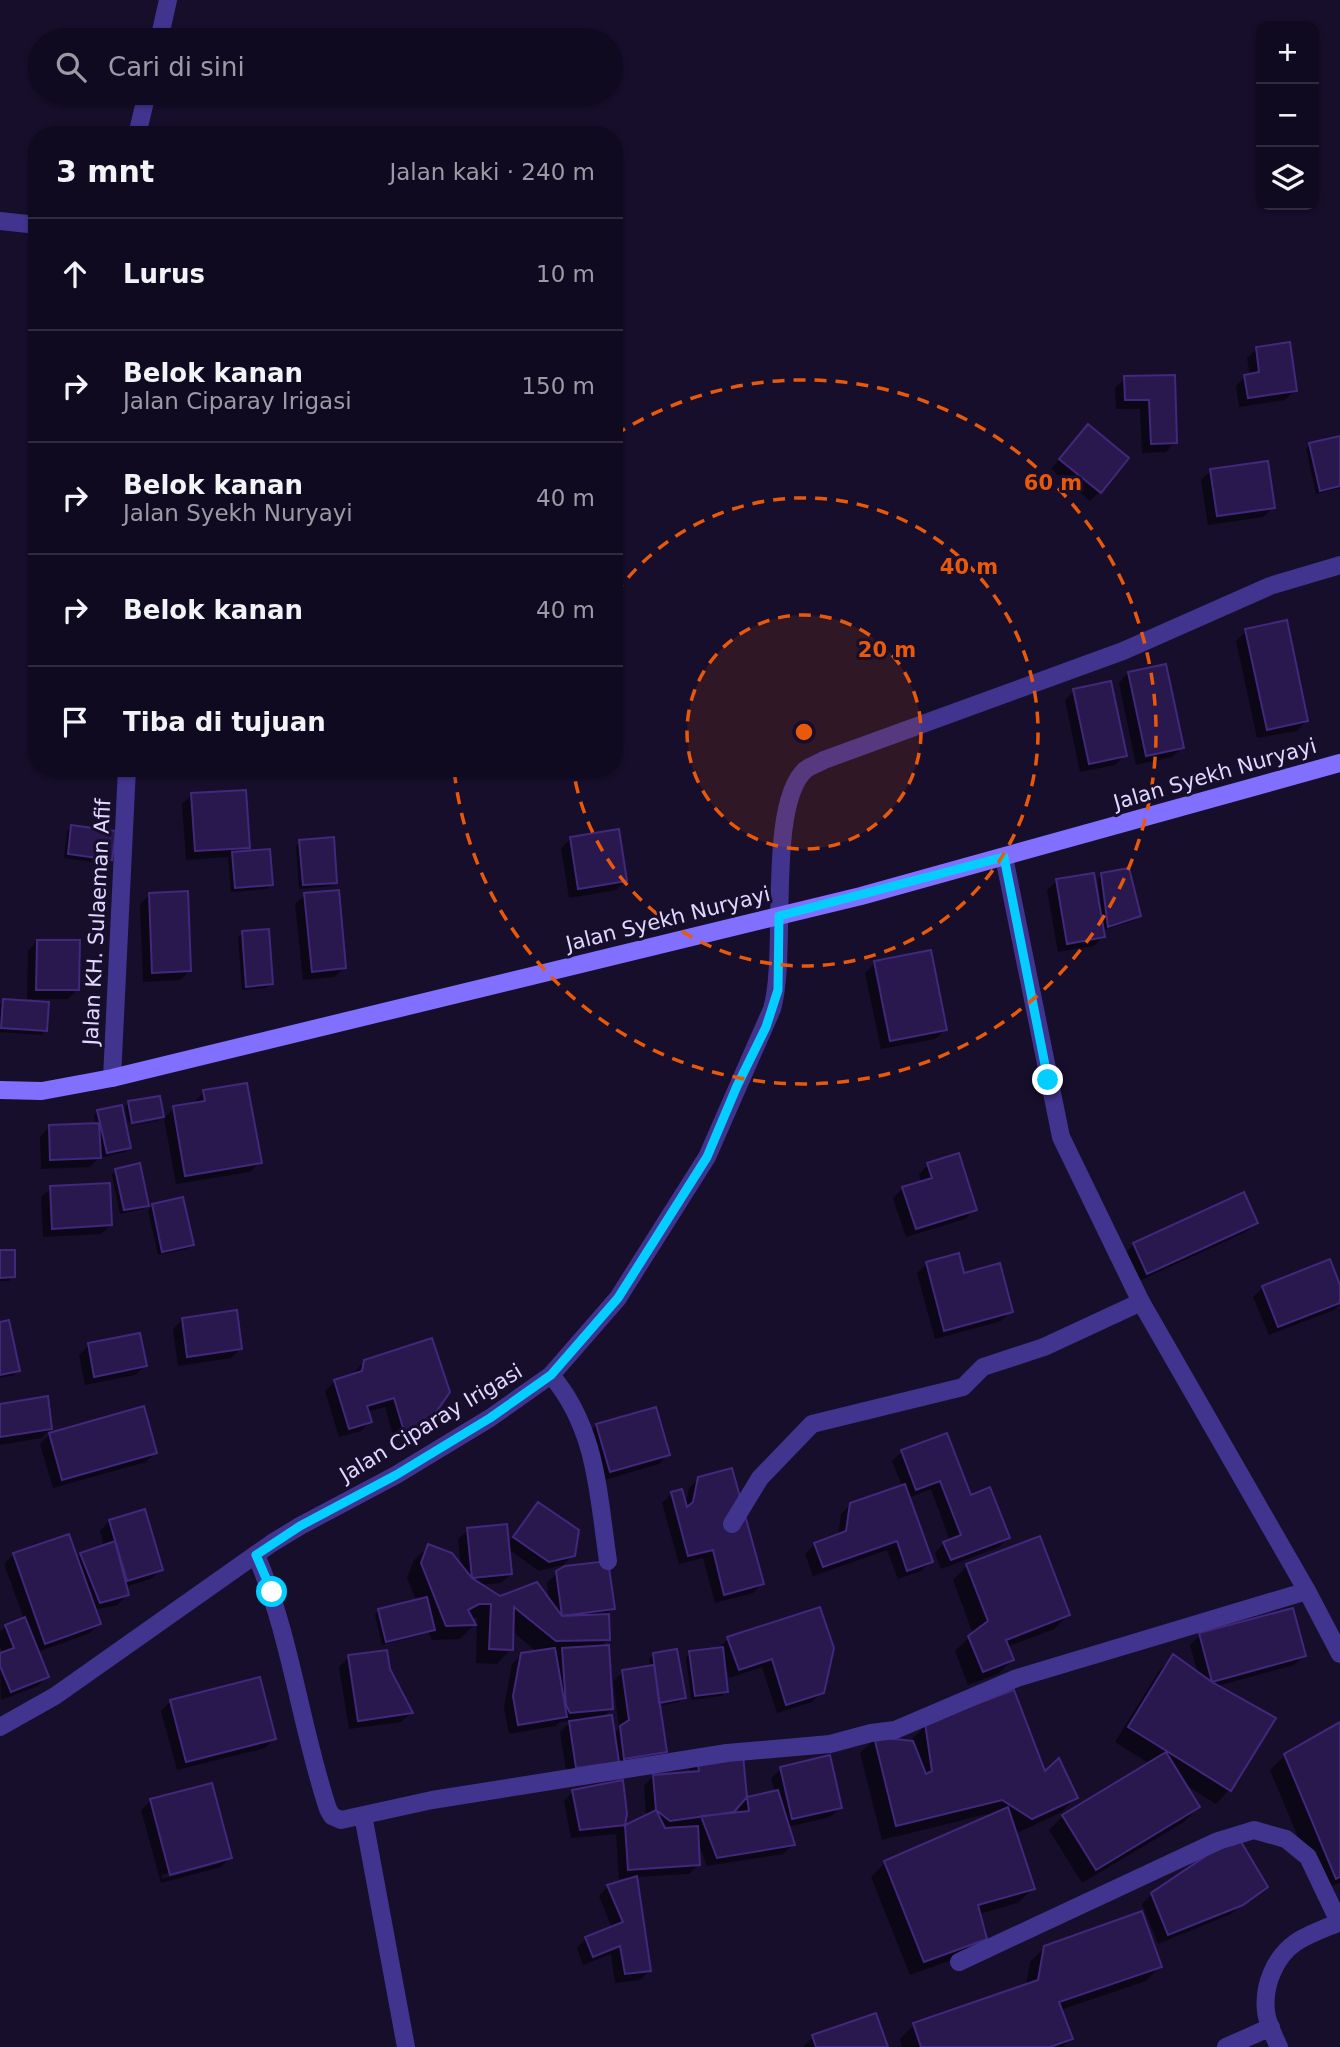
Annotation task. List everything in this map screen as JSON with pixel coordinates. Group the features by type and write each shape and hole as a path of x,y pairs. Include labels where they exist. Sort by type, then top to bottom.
{"main road":[{"name":"Jalan Syekh Nuryayi","path":"0,1090 42,1091 112,1078 861,896 1340,763"}],"street":[{"path":"162,28 169,0"},
{"path":"139,126 144,105"},
{"path":"0,221 28,224"},
{"name":"Jalan Ciparay Irigasi","path":"0,1727 55,1696 257,1559 300,1526 396,1475 490,1418 551,1375 618,1298 707,1157 772,1009 778,990 780,878 788,811 795,786 805,770 824,760 1124,651 1270,586 1340,565"},
{"name":"Jalan KH. Sulaeman Afif","path":"112,1078 127,777"},
{"path":"1004,857 1061,1137 1141,1302 1307,1591 1340,1654"},
{"path":"732,1524 760,1478 811,1424 964,1387 983,1367 1044,1347 1141,1302"},
{"path":"551,1375 566,1394 582,1423 591,1451 608,1561"},
{"path":"257,1559 272,1592 314,1766 328,1809 332,1816 341,1820 472,1793 727,1753 830,1744 871,1733 895,1730 1017,1678 1307,1591"},
{"path":"363,1815 406,2047"},
{"path":"959,1962 1218,1841 1254,1830 1286,1839 1308,1857 1339,1922 1296,1942 1283,1954 1274,1969 1267,1988 1266,2011 1279,2047"},
{"path":"1226,2047 1270,2027"}],"building":[{"path":"1290,342 1297,391 1248,398 1244,375 1259,372 1256,347"},
{"path":"1175,375 1177,443 1151,444 1149,400 1125,400 1124,376"},
{"path":"1088,424 1129,458 1101,493 1059,459"},
{"path":"1340,436 1340,486 1320,491 1309,443"},
{"path":"1268,461 1275,508 1217,516 1210,469"},
{"path":"1287,620 1308,721 1267,730 1245,629"},
{"path":"1166,664 1184,748 1146,756 1128,672"},
{"path":"1111,681 1127,756 1089,764 1073,689"},
{"path":"246,790 250,848 195,851 191,793"},
{"path":"71,825 116,831 112,860 68,854"},
{"path":"619,829 627,881 578,889 570,837"},
{"path":"334,837 337,883 303,885 299,840"},
{"path":"270,849 273,885 235,888 232,852"},
{"path":"1129,868 1141,916 1108,927 1101,873"},
{"path":"1094,873 1105,937 1067,944 1056,879"},
{"path":"339,890 346,968 312,972 304,893"},
{"path":"188,891 191,971 152,973 149,893"},
{"path":"269,929 273,984 246,987 242,931"},
{"path":"37,940 80,940 79,990 36,990"},
{"path":"931,950 947,1030 890,1041 874,961"},
{"path":"3,999 49,1002 47,1031 1,1028"},
{"path":"247,1083 262,1163 185,1176 173,1106 205,1101 203,1090"},
{"path":"160,1096 164,1117 132,1123 128,1101"},
{"path":"122,1105 131,1148 107,1153 97,1110"},
{"path":"99,1123 101,1158 50,1160 49,1125"},
{"path":"959,1153 977,1210 916,1229 902,1187 932,1178 927,1163"},
{"path":"140,1163 149,1206 124,1210 115,1169"},
{"path":"110,1183 112,1225 52,1229 50,1186"},
{"path":"1244,1192 1258,1223 1147,1274 1133,1243"},
{"path":"183,1197 194,1245 162,1252 152,1204"},
{"path":"0,1250 15,1250 15,1277 0,1278"},
{"path":"959,1253 964,1273 1000,1263 1013,1312 944,1331 926,1262"},
{"path":"1330,1259 1340,1285 1340,1303 1278,1327 1262,1286"},
{"path":"237,1310 242,1349 187,1357 182,1318"},
{"path":"9,1320 20,1371 0,1375 0,1322"},
{"path":"140,1333 147,1366 94,1377 88,1343"},
{"path":"432,1338 450,1392 428,1424 404,1431 394,1398 367,1406 372,1422 349,1429 334,1380 362,1371 364,1360"},
{"path":"48,1396 52,1429 0,1437 0,1404"},
{"path":"144,1406 157,1453 62,1480 49,1433"},
{"path":"656,1407 670,1455 610,1472 596,1424"},
{"path":"947,1433 971,1495 990,1487 1010,1538 951,1560 943,1542 961,1535 940,1481 916,1490 901,1450"},
{"path":"732,1468 764,1584 724,1595 713,1550 688,1556 671,1492 682,1489 687,1507 693,1502 698,1477"},
{"path":"905,1484 933,1562 907,1571 897,1541 823,1567 814,1543 846,1531 850,1503"},
{"path":"538,1502 579,1530 575,1556 549,1562 513,1537"},
{"path":"145,1509 163,1570 127,1581 109,1520"},
{"path":"507,1524 512,1574 472,1578 467,1528"},
{"path":"69,1534 101,1624 45,1644 13,1553"},
{"path":"1040,1536 1070,1615 1006,1640 1014,1660 983,1672 968,1636 988,1621 966,1564"},
{"path":"115,1541 129,1595 100,1603 80,1553"},
{"path":"428,1544 452,1553 472,1578 500,1596 537,1582 562,1616 609,1614 610,1640 556,1641 514,1607 513,1650 489,1649 491,1604 479,1604 468,1610 476,1625 446,1626 421,1563"},
{"path":"608,1561 615,1609 562,1616 556,1571 565,1566"},
{"path":"427,1597 435,1630 386,1642 378,1609"},
{"path":"820,1607 834,1648 824,1693 786,1705 772,1659 739,1670 727,1637"},
{"path":"1293,1608 1306,1656 1212,1682 1199,1633"},
{"path":"25,1617 49,1677 11,1692 0,1666 0,1653 14,1648 5,1625"},
{"path":"609,1645 613,1709 570,1713 566,1705 562,1648"},
{"path":"723,1647 728,1692 695,1696 689,1651"},
{"path":"555,1648 567,1717 518,1725 513,1696 521,1653"},
{"path":"677,1649 686,1698 659,1703 653,1653"},
{"path":"387,1650 390,1669 413,1713 358,1721 348,1655"},
{"path":"1173,1654 1212,1682 1276,1718 1231,1791 1128,1727"},
{"path":"654,1665 667,1752 624,1759 620,1726 629,1720 622,1670"},
{"path":"260,1677 276,1739 186,1762 170,1700"},
{"path":"1014,1690 1045,1771 1059,1758 1078,1798 1032,1819 1002,1800 896,1826 874,1737 913,1741 926,1774 932,1771 925,1723"},
{"path":"612,1715 619,1762 576,1768 569,1721"},
{"path":"1340,1722 1340,1877 1336,1879 1284,1754"},
{"path":"1166,1752 1200,1807 1096,1870 1062,1815"},
{"path":"743,1755 747,1797 734,1812 670,1821 656,1810 653,1775 699,1771 697,1759"},
{"path":"830,1755 842,1808 792,1819 780,1767"},
{"path":"623,1780 627,1814 625,1825 580,1830 572,1790"},
{"path":"212,1783 232,1858 170,1875 150,1799"},
{"path":"778,1790 795,1845 717,1858 701,1816 749,1811 747,1797"},
{"path":"1008,1807 1035,1889 978,1905 987,1939 924,1962 884,1861"},
{"path":"656,1810 665,1828 698,1826 700,1865 628,1870 625,1825"},
{"path":"1237,1835 1268,1887 1243,1905 1168,1935 1151,1893"},
{"path":"637,1876 651,1971 625,1974 620,1946 593,1957 585,1937 623,1922 607,1885"},
{"path":"1142,1911 1162,1967 1059,2002 1073,2039 1050,2047 921,2047 913,2023 1038,1980 1044,1946"},
{"path":"876,2013 888,2047 816,2047 812,2035"}],"route":[{"path":"272,1592 256,1555 300,1526 396,1475 490,1418 551,1375 618,1298 707,1157 766,1027 778,990 779,916 1004,857 1048,1080"}]}
